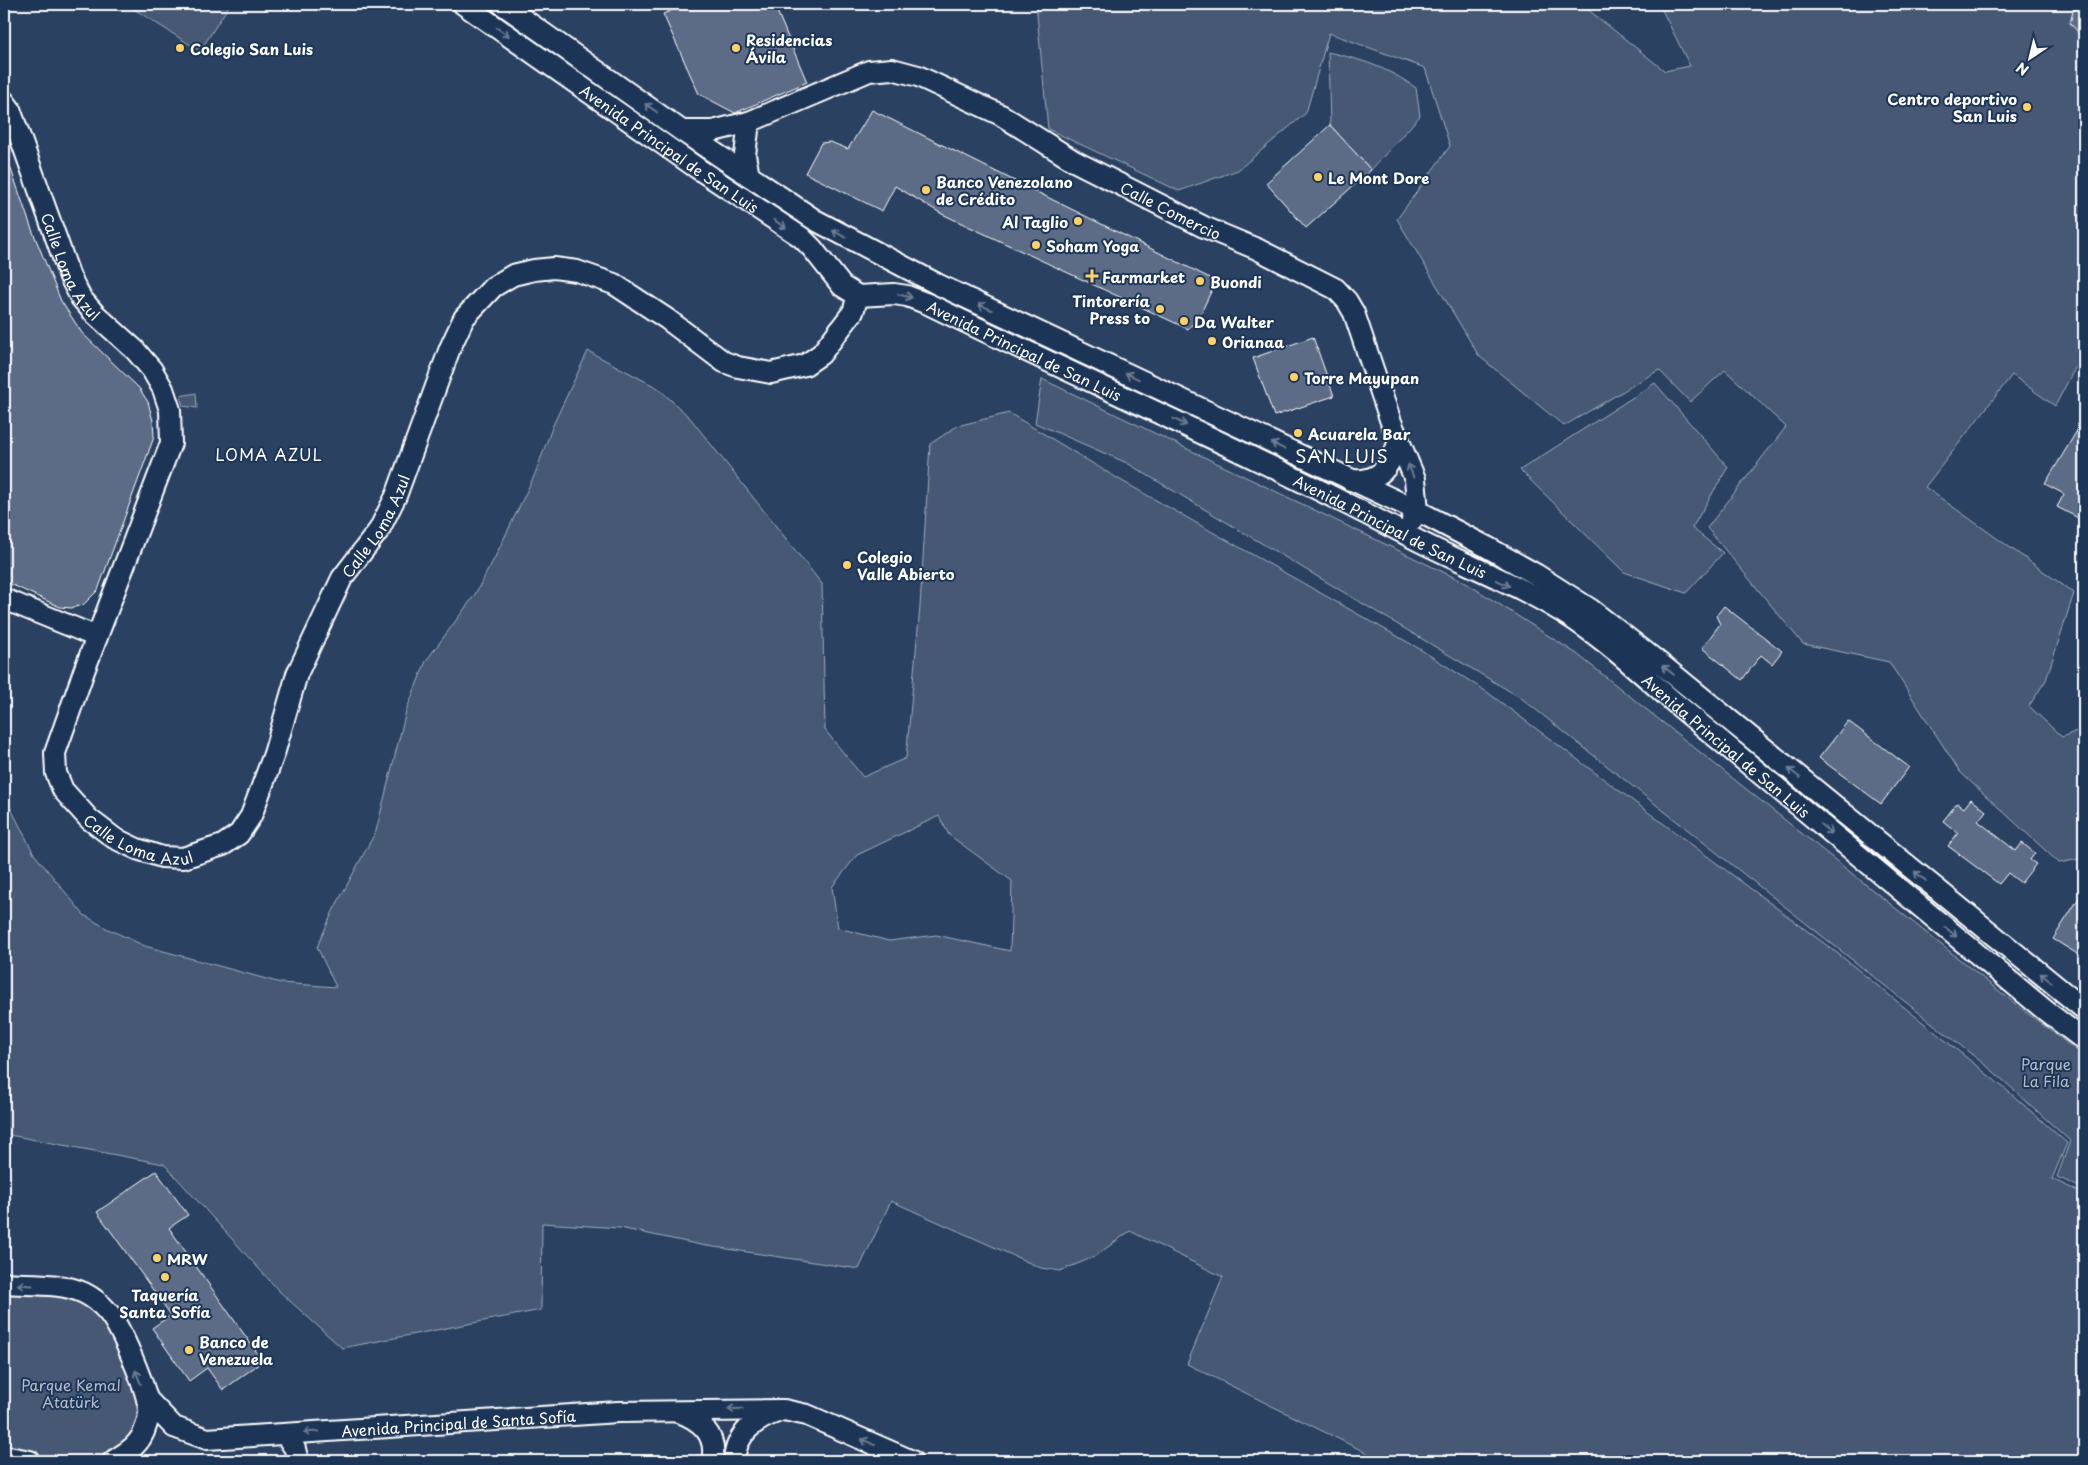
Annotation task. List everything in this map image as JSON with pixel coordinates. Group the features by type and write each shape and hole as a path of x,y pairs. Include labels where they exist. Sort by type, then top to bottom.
{"street":[{"name":"Avenida Principal de San Luis","path":"463,4 697,168 801,238 822,260 838,283 865,296 894,294 907,296 928,304 1072,374 1178,421 1472,568 1533,596 1572,619 1618,652 1675,703 2046,1011 2084,1040"},
{"name":"Avenida Principal de San Luis","path":"502,4 682,131 815,220 882,257 1418,511 1538,575 1590,609 2084,1009"},
{"name":"Calle Comercio","path":"682,131 713,131 749,122 869,71 892,69 918,76 942,86 1001,115 1074,161 1204,227 1257,250 1336,289 1347,301 1354,313 1399,441 1415,479 1418,511"},
{"name":"Calle Loma Azul","path":"4,101 10,109 57,244 77,291 95,314 134,350 152,370 163,389 170,410 171,443 55,753 56,773 63,790 89,819 114,838 137,849 162,857 183,858 223,845 239,834 251,816 274,754 297,674 342,578 379,530 396,496 450,348 464,318 493,287 513,275 534,270 554,268 577,271 614,284 667,319 724,362 738,368 771,373 805,365 821,354 865,296 877,292 885,280 886,271 882,257"},
{"path":"749,122 745,155 749,176"},
{"path":"1350,480 1365,482 1384,471 1393,459 1399,441"},
{"path":"1382,522 1400,525 1408,523 1414,519 1418,511"},
{"path":"1472,568 1464,554 1464,549 1467,546 1484,546"},
{"path":"4,599 97,637"},
{"name":"Avenida Principal de Santa Sofía","path":"4,1283 70,1288 85,1293 99,1304 115,1323 147,1399 149,1412 142,1436 131,1450 113,1461"},
{"name":"Avenida Principal de Santa Sofía","path":"147,1399 174,1427 197,1437 218,1439 672,1410 784,1410 807,1415 912,1461"},
{"path":"672,1410 692,1417 705,1428 712,1442 712,1461"},
{"path":"734,1461 737,1444 747,1428 767,1416 784,1410"},
{"path":"286,1434 295,1450 298,1461"},
{"path":"4,1456 30,1461"}],"green space":[{"path":"126,4 230,4 200,51"},
{"path":"1036,4 1581,4 1665,71 1690,66 1659,4 2084,4 2084,351 2055,406 2012,375 1925,487 2074,593 2046,680 2029,706 2062,737 2084,728 2084,858 2059,863 1960,772 1889,662 1803,644 1707,528 1786,427 1725,370 1690,402 1659,370 1564,426 1479,356 1397,219 1450,146 1425,68 1329,33 1306,113 1238,170 1179,191 1048,129"},
{"path":"1328,52 1374,65 1416,88 1420,116 1371,170 1330,125"},
{"path":"588,351 658,388 690,418 822,584 825,730 863,777 906,758 920,607 930,444 957,426 1009,413 1122,481 1418,648 1487,692 1841,956 2009,1092 2067,1143 2052,1179 2084,1194 2084,1461 1383,1461 1187,1364 1223,1277 1130,1231 1094,1257 1060,1271 1041,1268 891,1201 859,1269 701,1245 620,1228 542,1223 541,1310 342,1348 280,1292 164,1164 4,1134 4,795 34,854 84,915 108,929 145,946 281,983 336,987 317,947 333,911 376,831 406,711 426,661 474,596 495,557 535,474 553,425","holes":["939,816 949,835 1012,881 1010,951 936,935 889,941 838,928 832,887 857,855"]},
{"name":"Parque La Fila","path":"1042,379 1466,583 1577,654 2018,1006 2084,1056 2084,1189 2057,1177 2070,1141 1994,1072 1521,698 1127,463 1035,423"},
{"path":"1655,383 1728,467 1692,528 1723,553 1686,593 1624,572 1520,470"},
{"path":"196,393 197,408 183,406 180,396"},
{"name":"Parque Kemal Atatürk","path":"4,1283 99,1303 149,1412 113,1461 30,1461 4,1456"}],"building":[{"name":"Residencias Ávila","path":"687,4 774,4 807,82 735,113 699,94 663,14"},
{"path":"2075,4 2084,4 2084,39 2070,23"},
{"path":"872,110 1216,281 1199,317 1188,329 942,214 895,186 882,211 805,173 821,143 830,142 848,149"},
{"name":"Le Mont Dore","path":"1330,125 1371,170 1306,228 1266,183"},
{"path":"6,155 31,227 61,301 82,333 139,388 148,402 153,421 154,437 98,590 83,605 71,608 60,607 4,581 4,156"},
{"name":"Torre Mayupan","path":"1313,337 1334,396 1274,416 1253,358"},
{"path":"2084,419 2084,521 2057,507 2064,494 2045,484"},
{"path":"1724,606 1782,651 1772,664 1761,655 1742,680 1702,648 1720,624 1716,616"},
{"path":"1848,721 1909,767 1881,804 1819,758"},
{"path":"1971,799 1986,811 1978,821 2016,851 2022,843 2035,853 2030,860 2036,864 2021,883 2008,873 1999,884 1948,846 1958,833 1943,821 1957,803 1964,808"},
{"path":"2084,890 2084,958 2053,939"},
{"path":"156,1171 188,1215 169,1228 263,1361 223,1390 207,1368 189,1381 152,1328 171,1315 97,1212"}],"place":[{"name":"Colegio San Luis","path":"180,48"},
{"name":"Residencias Ávila","path":"736,48"},
{"name":"Centro deportivo San Luis","path":"2027,107"},
{"name":"Le Mont Dore","path":"1318,177"},
{"name":"Banco Venezolano de Crédito","path":"926,190"},
{"name":"Al Taglio","path":"1078,221"},
{"name":"Soham Yoga","path":"1036,245"},
{"name":"Farmarket","path":"1092,276"},
{"name":"Buondi","path":"1200,281"},
{"name":"Tintorería Press to","path":"1160,309"},
{"name":"Da Walter","path":"1184,321"},
{"name":"Orianaa","path":"1212,341"},
{"name":"Torre Mayupan","path":"1294,377"},
{"name":"Acuarela Bar","path":"1298,433"},
{"name":"Colegio Valle Abierto","path":"847,565"},
{"name":"MRW","path":"157,1258"},
{"name":"Taquería Santa Sofía","path":"165,1277"},
{"name":"Banco de Venezuela","path":"189,1350"}],"district":[{"name":"LOMA AZUL","path":"269,454"},
{"name":"SAN LUIS","path":"1342,455"}]}
